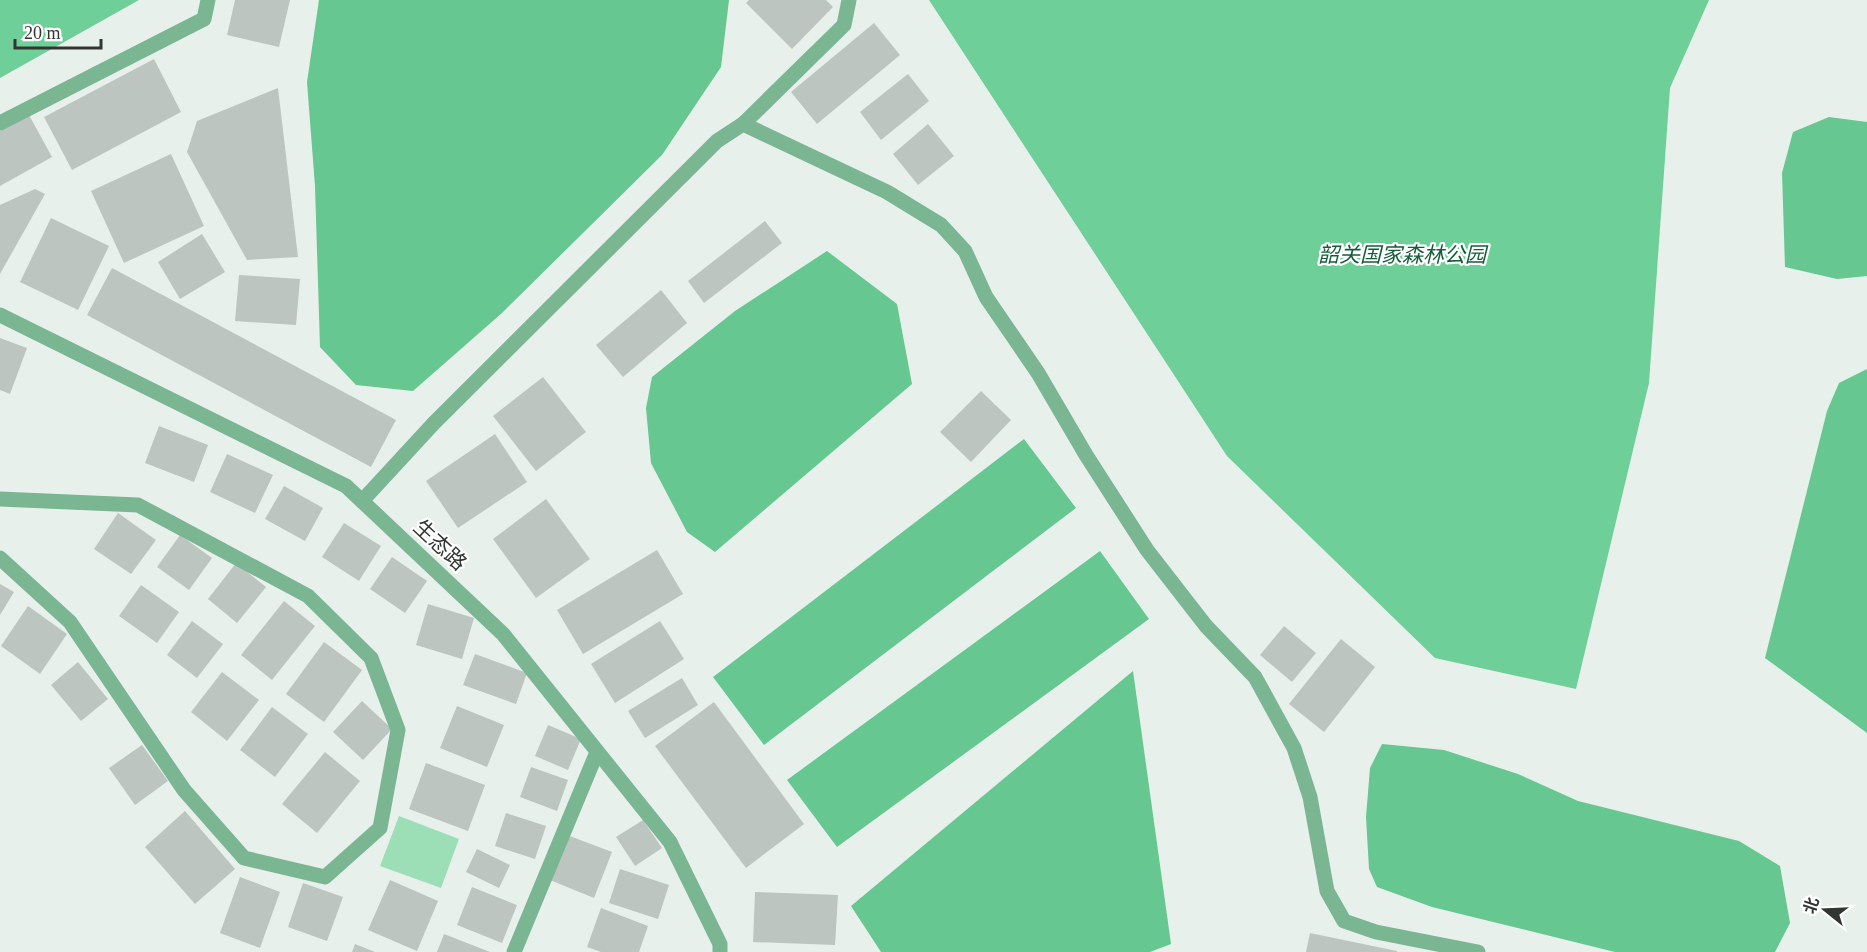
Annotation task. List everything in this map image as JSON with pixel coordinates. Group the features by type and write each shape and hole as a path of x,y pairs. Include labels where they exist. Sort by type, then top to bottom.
{"street":[{"path":"0,123 204,19 208,0"},
{"path":"362,501 434,423 709,150 743,124 844,25 849,0"},
{"path":"743,124 887,192 941,225 965,251 986,297 1038,373 1086,455 1148,550 1206,626 1255,677 1293,748 1310,797 1327,891 1344,921 1376,932 1478,952"},
{"name":"生态路","path":"0,315 346,486 503,634 670,842 720,944 720,952"},
{"path":"0,498 138,505 308,596 371,658 398,730 380,828 326,877 244,858 183,790 70,622 0,558"},
{"path":"514,952 597,752"}],"shaded area":[{"path":"319,0 729,0 721,67 662,155 502,313 413,391 356,385 320,347 315,186 307,82"},
{"path":"1829,117 1867,122 1867,276 1837,279 1785,267 1782,173 1793,132"},
{"path":"827,251 897,304 912,384 715,552 687,532 651,463 646,408 652,377 735,311"},
{"path":"1867,369 1867,733 1765,658 1827,411 1839,383"},
{"path":"1024,439 1076,508 764,745 713,677"},
{"path":"1100,551 1149,619 837,847 787,780"},
{"path":"1133,671 1171,944 1150,952 881,952 851,906"},
{"path":"1382,744 1444,750 1518,774 1578,801 1739,841 1780,866 1790,923 1775,952 1615,952 1432,907 1377,887 1369,869 1366,817 1370,768"},
{"path":"399,816 459,839 441,888 380,866"}],"green space":[{"path":"0,0 139,0 0,78"},
{"name":"韶关国家森林公园","path":"929,0 1709,0 1670,88 1649,383 1576,689 1435,658 1227,456"}],"building":[{"path":"235,0 290,0 279,47 227,35"},
{"path":"749,0 826,0 833,7 792,49 746,3"},
{"path":"874,23 900,55 817,124 791,92"},
{"path":"154,59 181,112 72,170 44,117"},
{"path":"908,74 929,101 881,140 860,112"},
{"path":"278,88 298,257 247,260 187,152 197,121"},
{"path":"29,115 52,157 0,186 0,131"},
{"path":"928,124 954,156 918,185 893,154"},
{"path":"171,154 204,226 124,263 91,191"},
{"path":"35,189 45,194 0,274 0,205"},
{"path":"51,218 109,246 78,310 20,282"},
{"path":"765,221 782,243 704,303 688,281"},
{"path":"202,234 225,272 180,299 158,262"},
{"path":"112,268 396,420 371,467 87,315"},
{"path":"239,275 300,279 296,325 235,321"},
{"path":"661,290 687,323 623,377 596,345"},
{"path":"0,338 27,348 10,394 0,390"},
{"path":"543,377 586,432 536,471 493,416"},
{"path":"981,391 1011,420 971,462 940,432"},
{"path":"159,426 208,445 194,482 145,463"},
{"path":"495,434 527,482 458,528 426,481"},
{"path":"227,454 273,475 255,513 210,492"},
{"path":"284,486 323,508 305,541 265,519"},
{"path":"546,499 590,559 536,598 493,539"},
{"path":"118,513 156,540 131,574 94,549"},
{"path":"344,523 381,546 359,581 322,557"},
{"path":"180,535 212,558 189,590 157,567"},
{"path":"657,550 683,594 583,654 557,610"},
{"path":"392,557 427,581 405,613 370,589"},
{"path":"236,563 266,587 237,623 208,599"},
{"path":"0,584 14,592 0,615"},
{"path":"141,585 179,612 157,643 119,616"},
{"path":"284,601 315,626 272,680 241,655"},
{"path":"428,604 474,618 462,659 416,645"},
{"path":"28,606 67,634 40,674 1,646"},
{"path":"192,621 223,644 197,678 167,655"},
{"path":"660,621 684,659 615,703 591,664"},
{"path":"1284,626 1316,653 1292,682 1260,655"},
{"path":"1341,639 1375,667 1324,732 1289,704"},
{"path":"324,642 362,670 324,722 286,694"},
{"path":"475,654 527,673 516,704 463,685"},
{"path":"78,662 108,699 81,721 51,685"},
{"path":"222,672 259,700 227,741 191,712"},
{"path":"682,678 698,705 645,738 628,711"},
{"path":"362,701 392,729 363,760 333,732"},
{"path":"714,702 804,824 746,868 655,746"},
{"path":"457,706 504,725 487,767 440,748"},
{"path":"272,707 308,734 275,777 240,750"},
{"path":"548,725 581,739 568,770 535,756"},
{"path":"142,745 168,781 135,805 109,768"},
{"path":"325,752 360,781 317,833 282,804"},
{"path":"426,763 485,785 468,831 409,809"},
{"path":"531,767 568,780 557,811 520,797"},
{"path":"185,811 235,869 195,904 145,847"},
{"path":"506,813 546,826 535,859 495,846"},
{"path":"643,820 662,848 635,866 616,837"},
{"path":"567,835 612,852 594,898 550,880"},
{"path":"477,849 510,865 499,888 466,872"},
{"path":"620,869 669,885 658,919 609,903"},
{"path":"240,877 280,892 260,948 220,933"},
{"path":"390,880 438,901 417,951 368,930"},
{"path":"303,883 343,897 327,941 288,927"},
{"path":"472,887 517,905 502,943 457,925"},
{"path":"755,892 838,895 835,945 753,942"},
{"path":"601,908 648,926 639,952 601,952 587,947"},
{"path":"1310,933 1397,951 1397,952 1306,952"},
{"path":"444,934 490,952 437,952"},
{"path":"355,944 375,952 352,952"}]}
